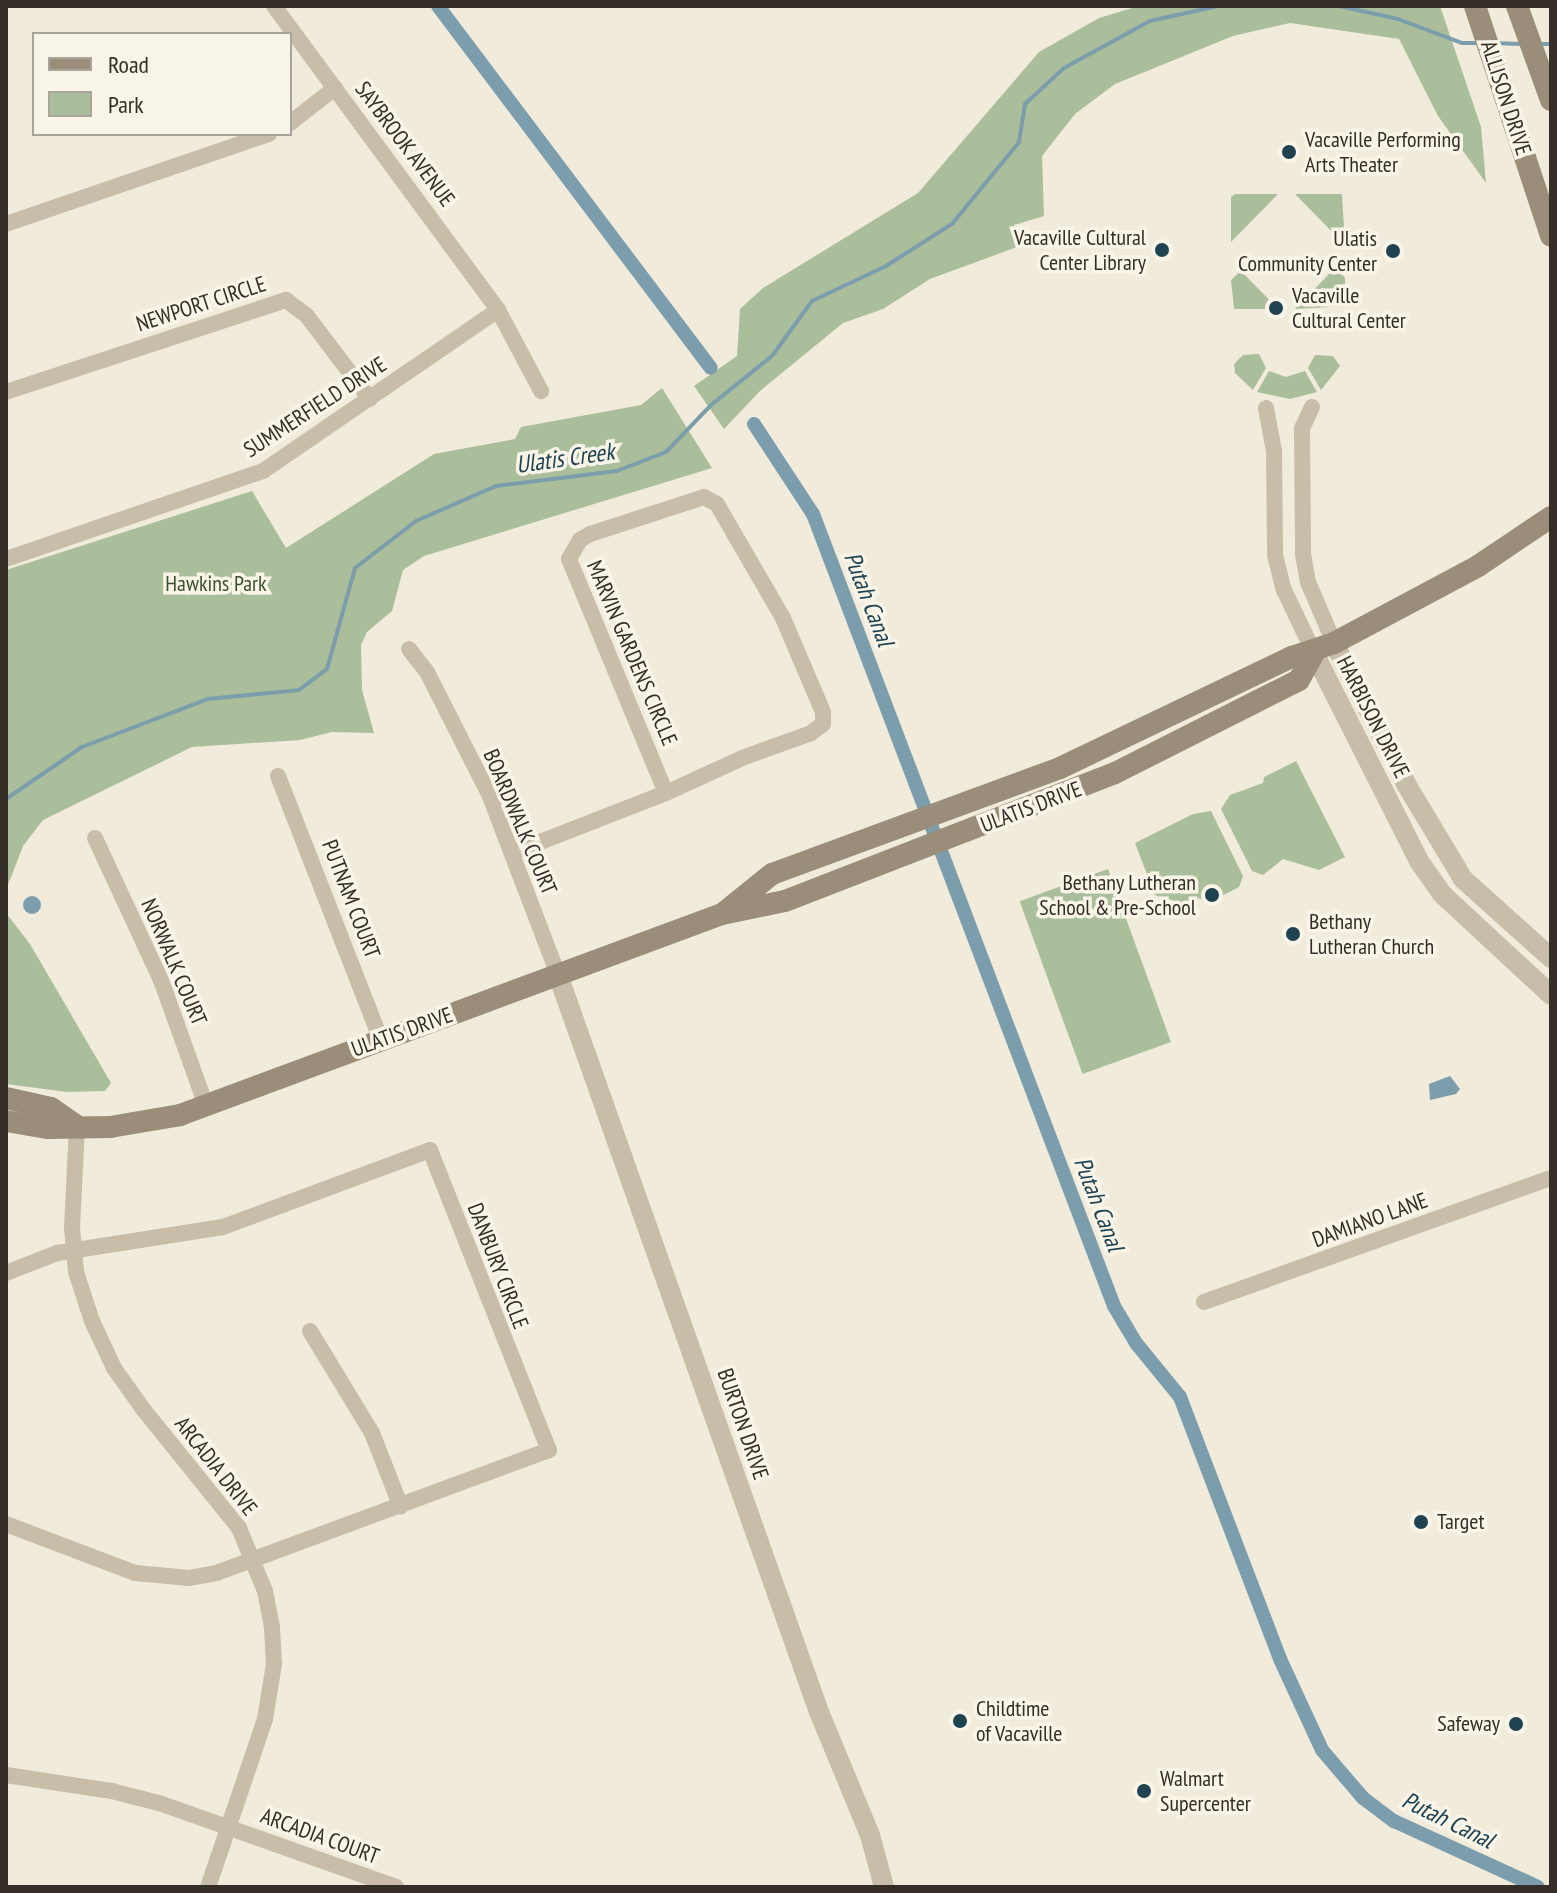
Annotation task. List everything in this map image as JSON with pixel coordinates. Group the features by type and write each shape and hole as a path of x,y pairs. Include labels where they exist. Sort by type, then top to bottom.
{"main road":[{"name":"ALLISON DRIVE","path":"1517,6 1549,94"},
{"name":"ALLISON DRIVE","path":"1477,13 1551,236"},
{"name":"ULATIS DRIVE","path":"722,914 772,874 1103,750 1292,657 1324,648 1490,559 1551,517"},
{"name":"ULATIS DRIVE","path":"6,1121 48,1128 140,1123 206,1106 722,914 785,901 1090,784 1299,680 1324,648"},
{"path":"6,1098 51,1108 77,1126"}],"street":[{"name":"SAYBROOK AVENUE","path":"274,6 498,310 541,391"},
{"path":"292,121 335,88"},
{"path":"6,224 263,136"},
{"name":"NEWPORT CIRCLE","path":"6,392 286,300 307,316 370,399"},
{"name":"SUMMERFIELD DRIVE","path":"6,559 233,484 285,457 498,310"},
{"name":"HARBISON DRIVE","path":"1312,407 1302,428 1303,554 1324,648 1426,872 1484,935 1551,995"},
{"name":"HARBISON DRIVE","path":"1266,408 1274,451 1275,555 1284,590 1324,648 1463,879 1551,958"},
{"name":"MARVIN GARDENS CIRCLE","path":"696,498 717,504 783,618 823,712 823,724 666,793 571,570 572,550 590,534 696,498"},
{"name":"BOARDWALK COURT","path":"409,649 427,672 489,794 558,975"},
{"name":"PUTNAM COURT","path":"278,776 381,1040"},
{"path":"512,853 666,793"},
{"name":"NORWALK COURT","path":"95,838 161,980 206,1106"},
{"name":"BURTON DRIVE","path":"558,975 819,1712 870,1835 884,1887"},
{"name":"ARCADIA DRIVE","path":"77,1126 70,1206 74,1250 92,1321 114,1368 216,1496 254,1560 272,1627 274,1664 265,1719 208,1887"},
{"name":"DANBURY CIRCLE","path":"6,1524 92,1560 159,1577 217,1573 549,1450 430,1150 223,1227 74,1250"},
{"name":"DAMIANO LANE","path":"1204,1302 1551,1178"},
{"path":"6,1273 74,1250"},
{"path":"310,1331 372,1433 401,1507"},
{"name":"ARCADIA COURT","path":"6,1775 112,1791 228,1827 396,1887"}],"green space":[{"path":"1139,6 1440,6 1481,127 1486,183 1438,116 1399,39 1290,23 1233,36 1115,84 1075,114 1042,156 1044,216 1014,225 1017,247 930,279 883,309 843,323 760,391 724,429 694,386 737,356 740,309 763,288 918,193 1039,52 1099,18"},
{"path":"1235,194 1278,194 1231,242 1231,197"},
{"path":"1295,194 1342,194 1345,245"},
{"path":"1335,268 1345,278 1345,306 1295,309"},
{"path":"1241,271 1278,309 1234,309 1231,280"},
{"path":"1259,354 1266,368 1253,390 1235,373 1234,364 1243,355"},
{"path":"1315,355 1333,356 1340,366 1321,390 1308,368"},
{"path":"1269,371 1286,377 1305,371 1317,392 1290,399 1257,392"},
{"name":"Hawkins Park","path":"662,388 712,468 424,556 403,570 392,611 367,632 361,645 362,690 374,733 332,732 300,740 192,747 43,820 23,846 6,890 6,570 252,491 286,548 434,454 515,439 521,427 641,405"},
{"path":"1296,761 1345,857 1319,870 1283,859 1263,875 1252,871 1221,809 1230,795 1263,783 1264,777"},
{"path":"1211,811 1243,876 1239,887 1210,902 1198,898 1195,907 1155,895 1135,843 1193,814"},
{"path":"1108,869 1171,1042 1083,1074 1020,901"},
{"path":"6,913 30,944 111,1083 105,1091 67,1092 6,1084"}],"water":[{"path":"32,896 41,905 32,914 23,905"},
{"path":"1450,1076 1460,1089 1456,1094 1430,1100 1429,1084"}],"waterway":[{"name":"Putah Canal","path":"438,6 711,368"},
{"name":"Ulatis Creek","path":"6,799 82,747 208,699 299,690 327,669 355,568 416,521 496,486 617,471 666,452 711,405 772,356 812,301 886,266 952,224 1019,142 1025,104 1064,68 1150,21 1218,6"},
{"name":"Ulatis Creek","path":"1339,6 1398,19 1462,43 1481,43"},
{"name":"Ulatis Creek","path":"1493,43 1521,44"},
{"name":"Ulatis Creek","path":"1537,44 1551,44"},
{"name":"Putah Canal","path":"754,424 813,514 1114,1306 1136,1343 1180,1397 1280,1659 1322,1750 1363,1798 1394,1821 1538,1887"}],"place":[{"name":"Vacaville Performing Arts Theater","path":"1289,152"},
{"name":"Vacaville Cultural Center Library","path":"1162,250"},
{"name":"Ulatis Community Center","path":"1393,251"},
{"name":"Vacaville Cultural Center","path":"1276,308"},
{"name":"Bethany Lutheran School & Pre-School","path":"1212,895"},
{"name":"Bethany Lutheran Church","path":"1293,934"},
{"name":"Target","path":"1421,1522"},
{"name":"Childtime of Vacaville","path":"960,1721"},
{"name":"Safeway","path":"1516,1724"},
{"name":"Walmart Supercenter","path":"1144,1791"}]}
